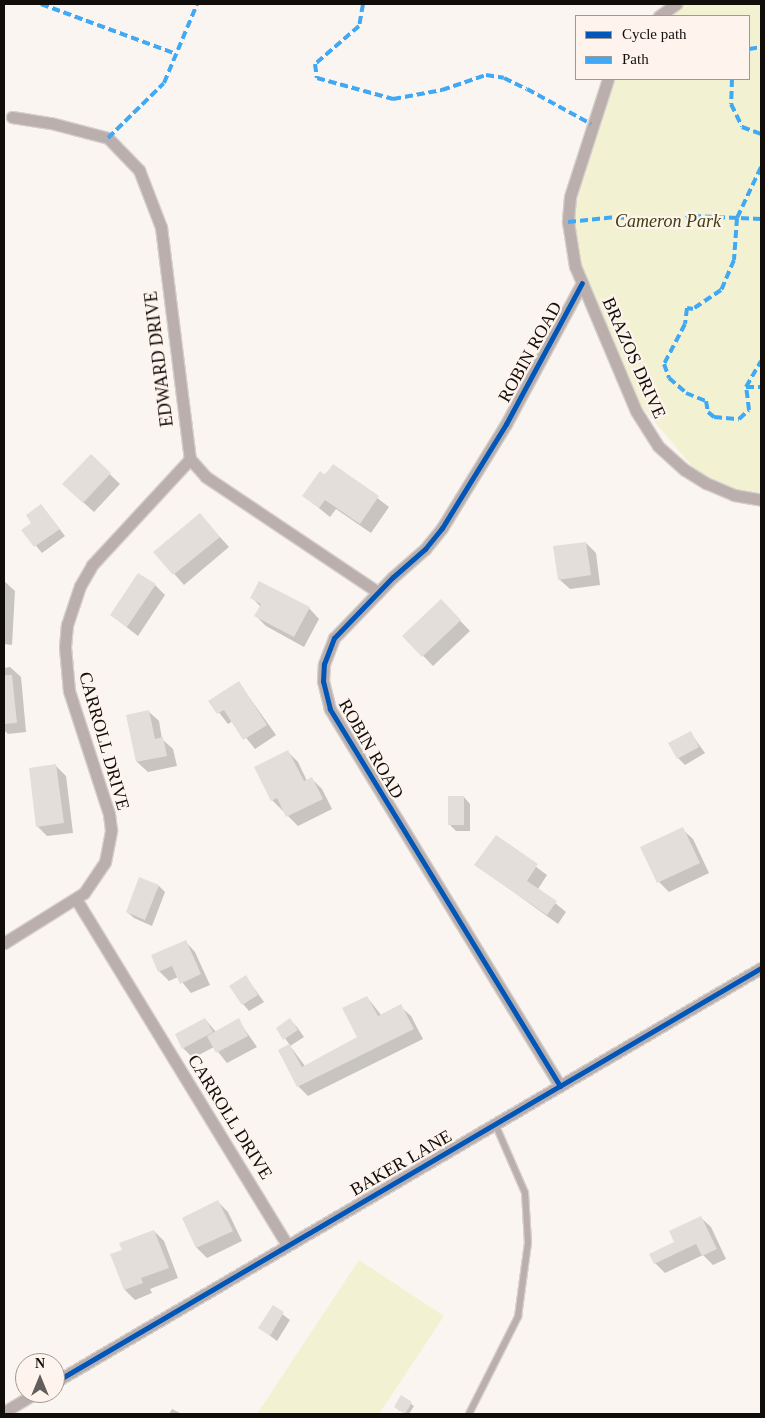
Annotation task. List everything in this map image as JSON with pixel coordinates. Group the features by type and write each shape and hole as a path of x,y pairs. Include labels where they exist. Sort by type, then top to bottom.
{"street":[{"path":"660,15 676,4"},
{"name":"BRAZOS DRIVE","path":"608,80 601,93 570,197 570,247 582,283 636,411 658,446 684,470 706,484 734,495 761,500"},
{"name":"EDWARD DRIVE","path":"12,117 51,123 108,138 139,170 161,227 190,459"},
{"name":"ROBIN ROAD","path":"560,1086 371,777 325,696 323,681 328,651 343,628 378,592 425,549 442,528 506,424 582,283"},
{"path":"190,459 206,477 378,592"},
{"name":"CARROLL DRIVE","path":"190,459 92,565 71,611 65,647 69,690 109,814 110,830 105,862 96,879 76,899 287,1245"},
{"path":"4,944 76,899"},
{"name":"BAKER LANE","path":"65,1376 761,968"},
{"path":"4,1412 19,1403"}],"lane":[{"path":"468,1414 518,1317 528,1243 525,1193 495,1124"}],"green space":[{"name":"Cameron Park","path":"678,4 761,4 761,497 706,483 628,390 575,266 576,175 609,80 750,80 750,15 663,15"},
{"path":"359,1260 444,1316 379,1414 257,1414"}],"building":[{"path":"91,454 111,473 83,503 62,484"},
{"path":"333,464 379,496 360,524 325,500 319,508 302,496 320,471 325,475"},
{"path":"41,504 60,529 34,547 21,530 31,523 26,515"},
{"path":"200,513 220,537 173,575 153,552"},
{"path":"586,542 591,575 558,580 553,546"},
{"path":"138,573 156,584 127,627 110,615"},
{"path":"259,581 310,607 294,637 254,616 261,604 250,598"},
{"path":"441,599 461,620 422,657 402,636"},
{"path":"4,675 12,675 17,723 4,724"},
{"path":"239,681 267,725 243,740 224,710 217,714 208,701"},
{"path":"149,710 155,739 163,737 167,756 136,762 126,715"},
{"path":"691,731 699,747 677,759 668,743"},
{"path":"288,750 304,781 312,777 323,799 286,817 277,798 271,801 254,767"},
{"path":"56,764 64,823 36,827 29,768"},
{"path":"448,796 464,796 464,825 448,825"},
{"path":"683,827 700,863 657,883 640,847"},
{"path":"496,835 538,864 527,881 557,901 547,915 474,865"},
{"path":"139,877 159,885 145,920 126,912"},
{"path":"186,940 201,974 180,984 172,966 158,972 151,955"},
{"path":"246,975 258,995 242,1005 229,986"},
{"path":"367,996 378,1016 401,1004 414,1029 297,1087 278,1050 289,1044 302,1067 357,1037 342,1008"},
{"path":"205,1018 213,1032 182,1049 175,1034"},
{"path":"239,1018 248,1036 216,1053 207,1036"},
{"path":"290,1018 298,1030 283,1040 276,1028"},
{"path":"218,1200 233,1231 196,1248 182,1218"},
{"path":"701,1216 717,1249 702,1256 696,1244 654,1264 649,1254 674,1242 669,1231"},
{"path":"154,1230 169,1268 141,1278 143,1283 124,1290 110,1254 122,1250 119,1243"},
{"path":"273,1305 284,1312 270,1336 258,1328"},
{"path":"401,1395 412,1402 405,1414 394,1407"}],"marked path":[{"path":"41,4 176,54"},
{"path":"108,138 164,83 197,4"},
{"path":"363,4 359,26 315,64 317,78 393,99 442,90 486,75 504,78 591,124"},
{"path":"750,49 761,47"},
{"path":"732,80 731,104 742,127 761,134"},
{"path":"761,167 737,218 734,260 721,290 693,309 687,308 685,324 664,364 669,378 686,393 706,401 708,412 714,417 739,419 749,410 746,387 761,361"},
{"path":"568,222 616,217 662,222 693,216 761,219"},
{"path":"746,387 761,387"}],"cycle path":[{"path":"560,1086 330,709 323,681 324,664 334,638 393,577 425,549 442,528 506,424 582,283"},
{"path":"65,1376 761,968"}]}
